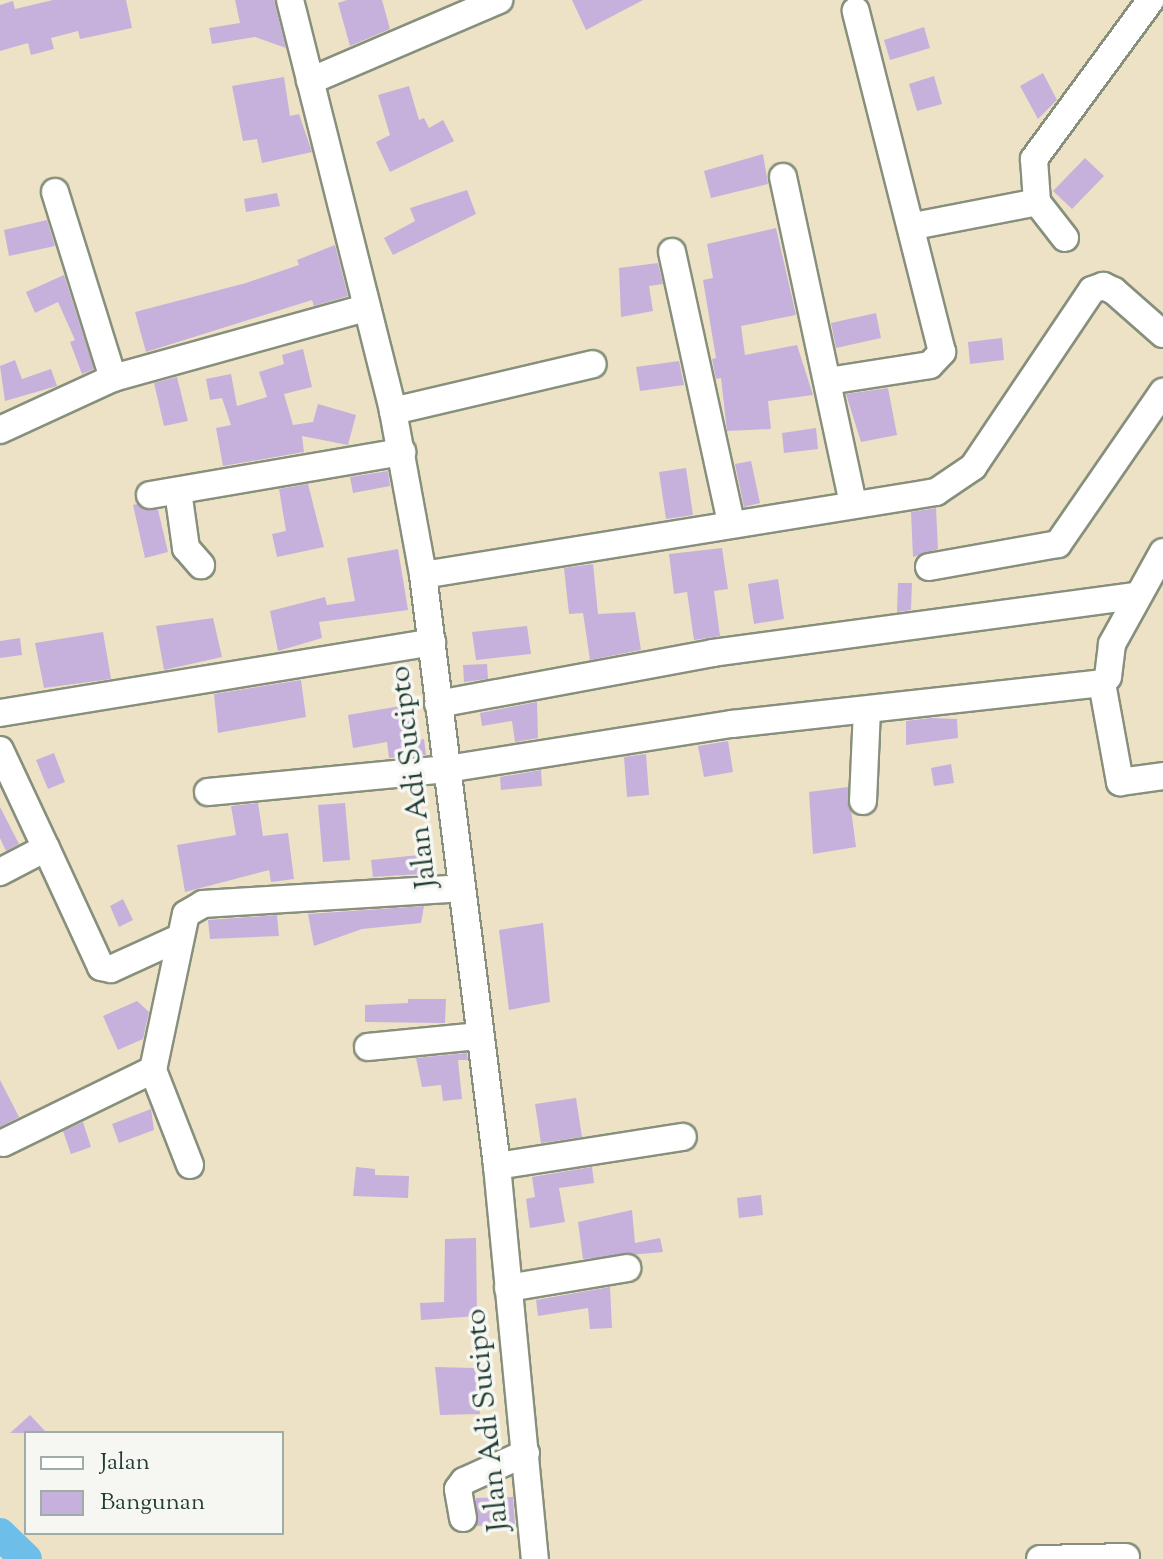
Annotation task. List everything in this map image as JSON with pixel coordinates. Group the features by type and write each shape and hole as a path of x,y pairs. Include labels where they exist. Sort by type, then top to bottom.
{"street":[{"name":"Jalan Adi Sucipto","path":"290,0 393,411 423,575 497,1166 535,1559"},
{"path":"310,81 499,0"},
{"path":"1065,238 1037,202 1031,168 1039,146 1151,0"},
{"path":"828,381 940,359 914,226 856,11"},
{"path":"783,177 853,504"},
{"path":"55,192 113,378"},
{"path":"914,226 1037,202"},
{"path":"672,252 731,523"},
{"path":"423,575 952,486 989,445 1092,290 1103,286 1114,291 1163,334"},
{"path":"0,430 113,378 366,308"},
{"path":"393,411 593,364"},
{"path":"929,567 1058,544 1163,392"},
{"path":"150,495 402,452"},
{"path":"178,491 186,548 201,565"},
{"path":"208,792 447,769 732,724 1102,683 1108,677 1112,644 1163,552"},
{"path":"438,704 713,653 1137,596"},
{"path":"0,713 432,642"},
{"path":"1102,683 1120,782 1163,776"},
{"path":"863,801 867,710"},
{"path":"0,750 101,967 111,969 179,938"},
{"path":"0,872 46,848"},
{"path":"190,1165 153,1070 186,914 203,904 461,888"},
{"path":"368,1047 479,1036"},
{"path":"3,1143 153,1070"},
{"path":"497,1166 683,1137"},
{"path":"508,1288 627,1268"},
{"path":"463,1518 458,1489 464,1481 526,1453"},
{"path":"1040,1559 1126,1557"}],"building":[{"path":"53,0 126,0 132,28 80,39 78,31 51,38 54,49 31,55 28,43 0,51 0,5 13,1 15,9"},
{"path":"235,0 274,0 286,48 255,37 212,44 209,28 240,23"},
{"path":"382,0 390,29 350,46 338,3"},
{"path":"572,0 643,0 586,30"},
{"path":"924,27 930,48 890,60 884,40"},
{"path":"1043,73 1057,100 1038,119 1020,86"},
{"path":"934,76 942,104 917,111 909,84"},
{"path":"284,77 290,116 299,114 312,152 262,163 257,139 243,141 232,86"},
{"path":"409,86 419,120 424,118 429,128 443,120 454,141 390,172 376,142 390,135 378,95"},
{"path":"763,154 768,184 711,198 704,171"},
{"path":"1085,158 1104,176 1072,209 1053,191"},
{"path":"467,190 476,214 393,255 384,238 415,221 410,208"},
{"path":"277,193 280,206 246,212 244,199"},
{"path":"47,220 55,246 9,256 4,230"},
{"path":"776,228 796,315 741,326 745,355 797,345 813,395 768,401 771,429 727,431 721,378 716,379 712,359 716,358 703,280 713,278 707,244"},
{"path":"335,245 348,296 314,306 312,300 146,352 135,312 246,283 299,265 297,260"},
{"path":"658,263 663,284 649,286 653,311 621,317 619,268"},
{"path":"64,275 94,369 82,374 70,342 75,340 58,302 35,313 26,292"},
{"path":"876,313 881,338 836,348 831,323"},
{"path":"1002,338 1004,360 970,364 968,342"},
{"path":"303,349 312,387 284,394 293,425 313,422 318,404 356,415 348,445 302,436 304,452 223,466 216,428 231,425 222,398 210,400 206,379 231,374 237,406 267,397 259,372 284,364 282,355"},
{"path":"15,360 22,379 51,369 57,386 5,401 0,366"},
{"path":"679,361 684,385 640,391 636,367"},
{"path":"177,377 188,421 164,426 154,383"},
{"path":"888,388 897,435 861,442 846,394"},
{"path":"816,428 818,449 784,453 782,433"},
{"path":"751,461 760,503 744,507 735,464"},
{"path":"686,468 693,515 666,519 659,472"},
{"path":"388,471 390,486 353,493 350,477"},
{"path":"308,484 324,547 277,557 272,534 286,531 279,489"},
{"path":"133,505 158,510 168,552 145,558"},
{"path":"936,508 938,549 913,557 911,512"},
{"path":"722,548 728,589 714,591 720,636 694,640 687,592 674,594 669,554"},
{"path":"398,549 408,610 319,622 322,638 278,651 270,611 325,597 327,605 355,601 347,558"},
{"path":"593,564 598,614 635,612 641,650 590,660 583,613 569,614 564,568"},
{"path":"778,579 784,619 754,624 748,584"},
{"path":"898,583 912,583 911,610 897,612"},
{"path":"213,618 222,657 164,670 156,626"},
{"path":"527,626 531,654 476,660 472,632"},
{"path":"103,632 111,679 44,688 35,643"},
{"path":"20,638 22,655 0,658 0,641"},
{"path":"487,664 488,679 464,682 463,665"},
{"path":"301,680 306,717 218,733 214,694"},
{"path":"537,702 538,738 515,742 512,721 482,726 480,713"},
{"path":"406,705 412,741 424,739 426,755 389,758 387,742 353,748 348,715"},
{"path":"957,719 958,738 906,745 906,721"},
{"path":"728,741 733,772 704,777 698,746"},
{"path":"54,753 65,782 48,789 36,760"},
{"path":"646,754 649,795 627,797 624,757"},
{"path":"951,764 954,783 934,786 931,768"},
{"path":"541,770 542,786 501,790 500,777"},
{"path":"848,787 856,847 813,854 809,792"},
{"path":"258,803 263,836 288,833 294,879 271,882 269,870 185,892 177,845 236,835 231,806"},
{"path":"345,803 350,860 323,862 318,805"},
{"path":"0,807 19,844 6,851 0,838"},
{"path":"419,855 421,874 373,877 371,860"},
{"path":"123,899 133,920 119,927 110,906"},
{"path":"424,906 421,923 362,929 314,946 308,914"},
{"path":"277,915 279,936 210,939 208,920"},
{"path":"543,923 550,1002 509,1010 499,930"},
{"path":"408,999 446,999 445,1023 365,1022 365,1005 408,1003"},
{"path":"137,1001 149,1012 143,1039 118,1050 103,1016"},
{"path":"467,1053 468,1060 458,1060 462,1099 443,1101 441,1085 422,1087 416,1058"},
{"path":"0,1080 19,1117 0,1127"},
{"path":"576,1098 582,1137 541,1143 535,1104"},
{"path":"151,1109 154,1130 119,1143 112,1124"},
{"path":"83,1122 91,1147 71,1154 63,1131"},
{"path":"356,1167 375,1169 375,1175 409,1176 408,1198 353,1196"},
{"path":"592,1167 594,1183 559,1188 565,1222 530,1228 526,1199 535,1197 532,1177"},
{"path":"761,1195 763,1215 739,1218 737,1198"},
{"path":"632,1210 635,1243 660,1238 663,1252 583,1259 578,1222"},
{"path":"476,1238 477,1316 421,1320 420,1303 444,1302 445,1239"},
{"path":"610,1287 612,1328 590,1329 588,1308 538,1316 536,1300"},
{"path":"435,1367 475,1368 480,1414 440,1415"},
{"path":"30,1415 45,1431 24,1431 10,1433"},
{"path":"513,1497 515,1524 476,1526 476,1498"}],"waterway":[{"path":"0,1534 26,1559"}]}
